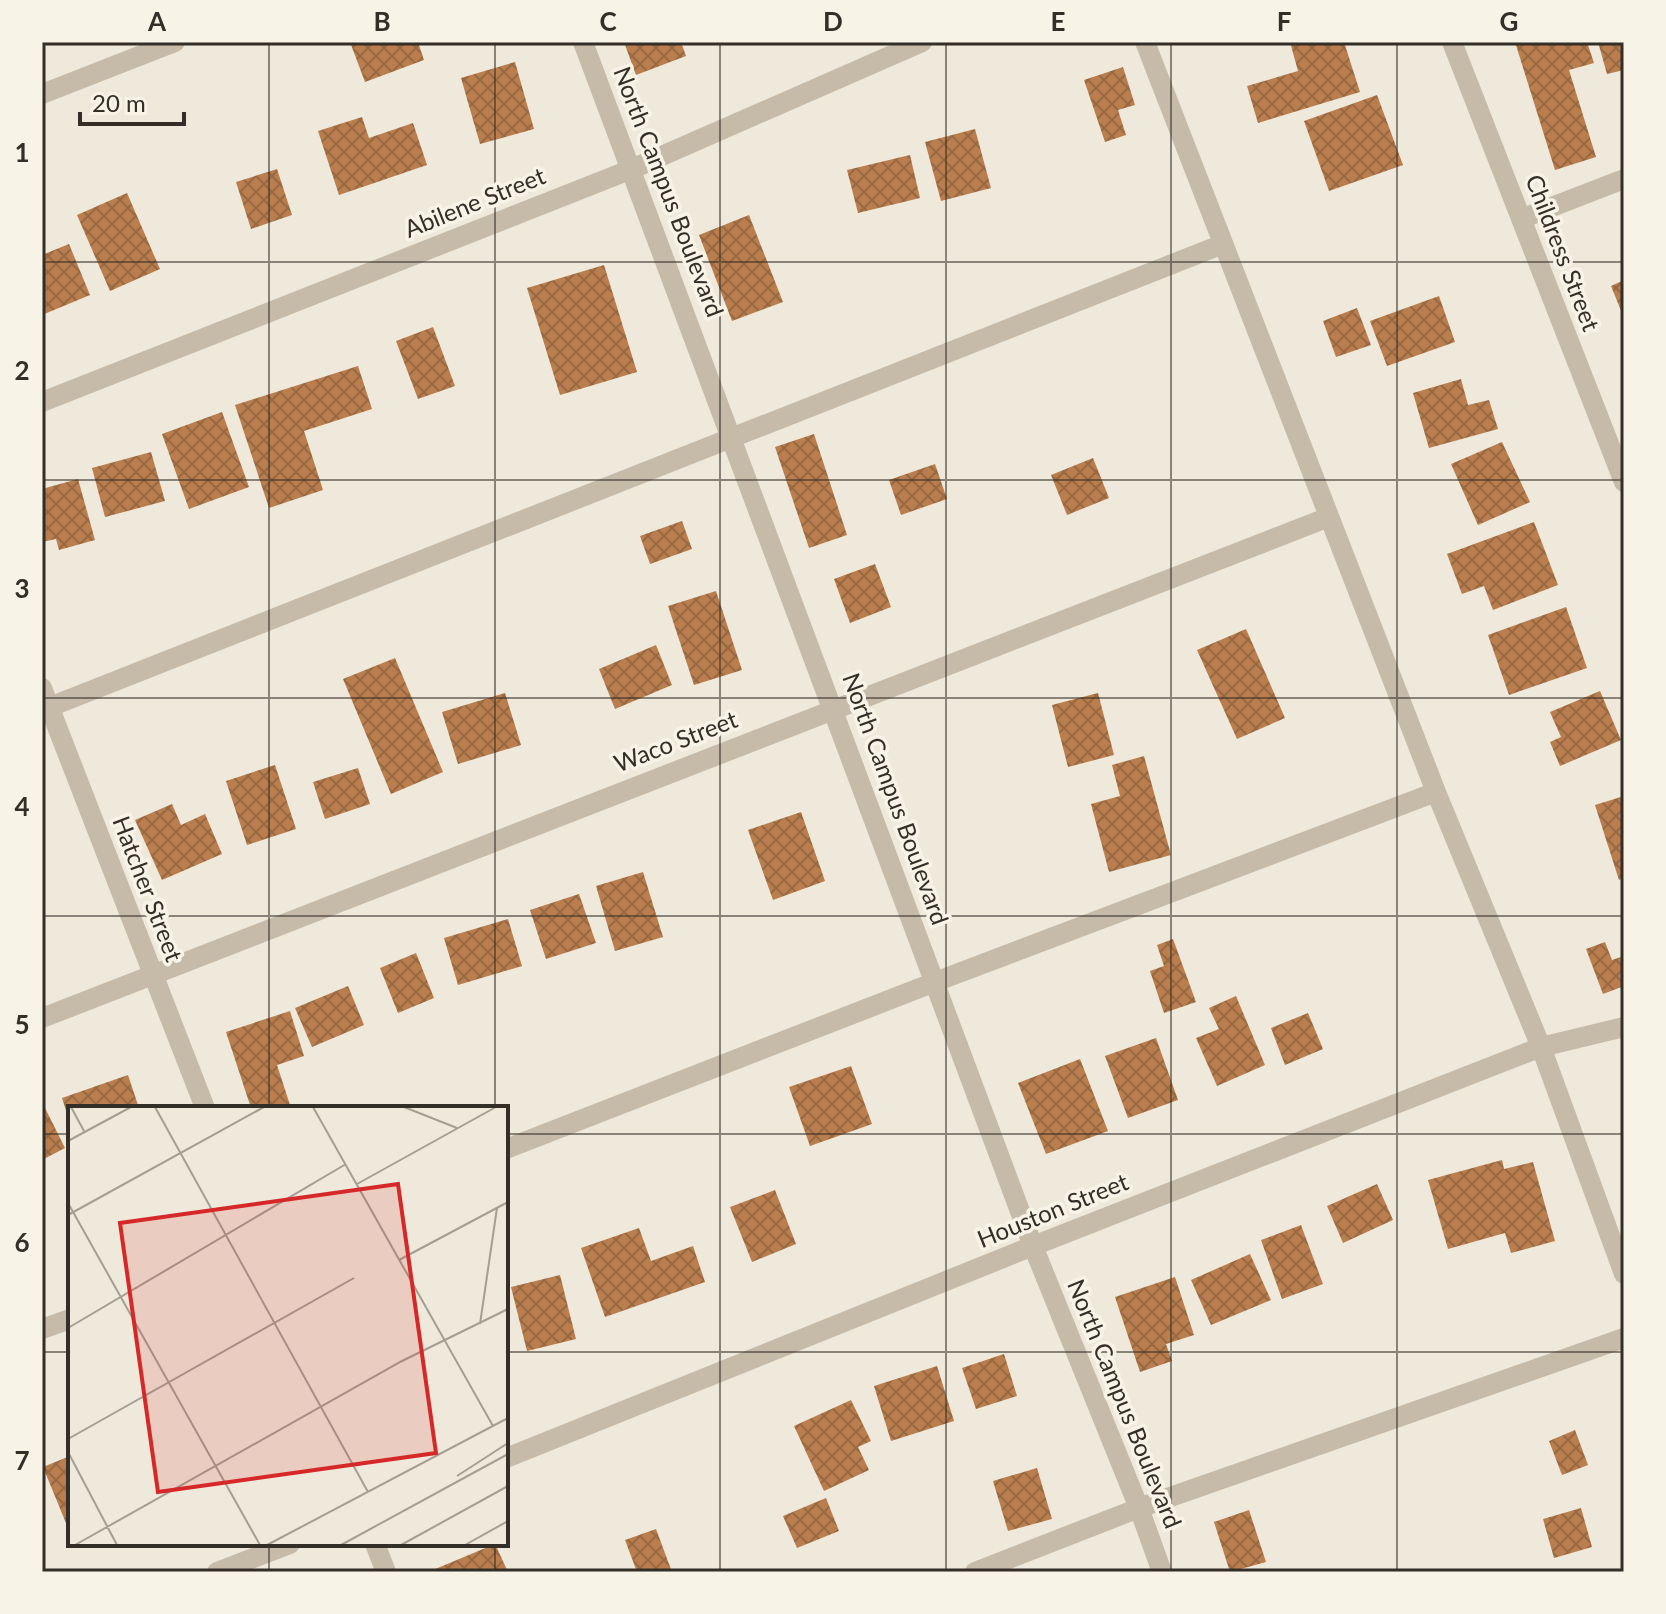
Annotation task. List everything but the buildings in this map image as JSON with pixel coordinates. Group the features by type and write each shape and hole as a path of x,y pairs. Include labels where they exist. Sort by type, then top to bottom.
{"street":[{"path":"42,94 175,42"},
{"name":"North Campus Boulevard","path":"583,42 1033,1246 1162,1572"},
{"name":"Abilene Street","path":"42,402 632,169 922,42"},
{"path":"1145,42 1436,792 1541,1047 1624,1274"},
{"name":"Childress Street","path":"1452,42 1521,219 1618,446 1624,482"},
{"path":"1521,219 1624,179"},
{"path":"44,702 733,438 1223,244"},
{"name":"Waco Street","path":"42,1018 1329,517"},
{"name":"Hatcher Street","path":"44,702 204,1106"},
{"path":"508,1148 1436,792"},
{"name":"Houston Street","path":"508,1457 1033,1246 1541,1047 1624,1027"},
{"path":"42,1329 68,1320"},
{"path":"975,1572 1139,1508 1624,1338"},
{"path":"217,1572 285,1546"},
{"path":"376,1546 386,1572"}]}
